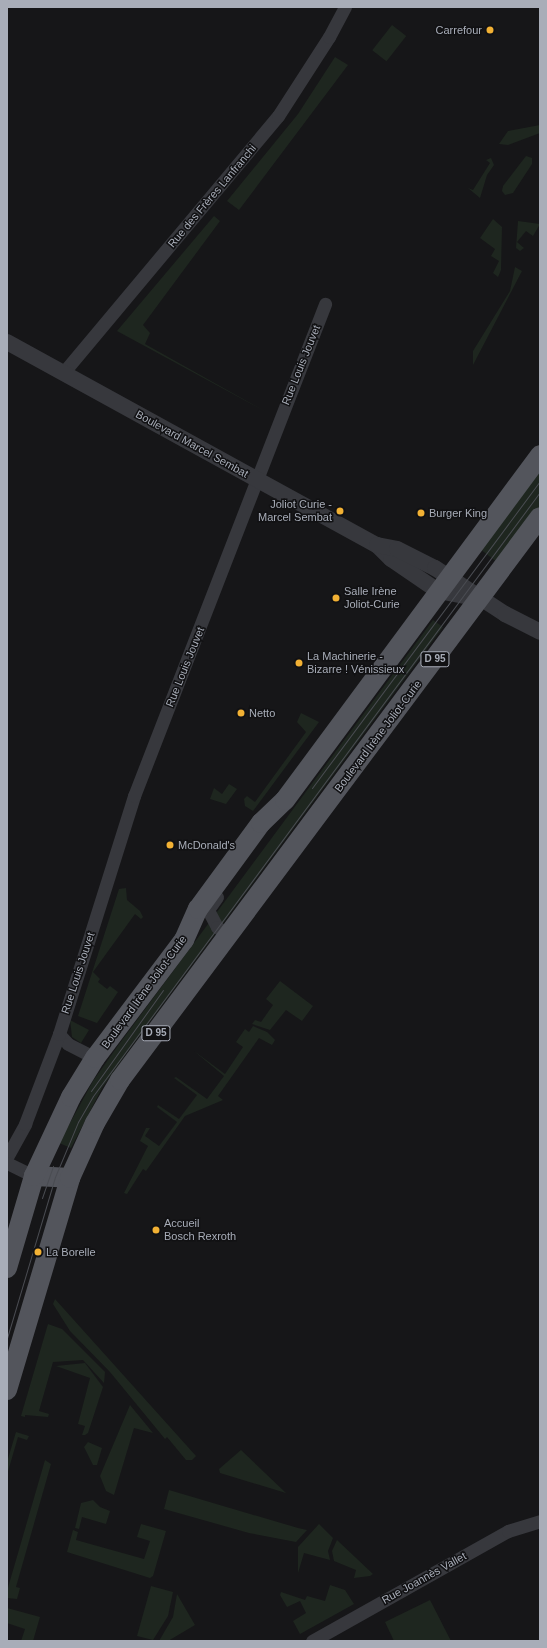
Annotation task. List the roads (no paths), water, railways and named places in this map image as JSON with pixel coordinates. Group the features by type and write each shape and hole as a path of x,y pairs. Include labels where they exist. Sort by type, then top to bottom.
{"main road":[{"name":"Boulevard Irène Joliot-Curie","path":"7,1268 34,1176 71,1098 95,1058 184,940 198,909 261,823 285,800 443,583 540,455"},
{"name":"Boulevard Irène Joliot-Curie","path":"7,1390 70,1178 95,1123 120,1080 481,599 540,517"},
{"path":"34,1176 70,1178"}],"street":[{"name":"Rue des Frères Lanfranchi","path":"63,373 278,116 329,37 345,7"},
{"name":"Rue Louis Jouvet","path":"7,1157 25,1124 58,1034 134,796 234,544 257,479 325,304"},
{"name":"Boulevard Marcel Sembat","path":"7,342 378,545 391,558 481,599 540,632"},
{"name":"Boulevard Irène Joliot-Curie","path":"229,936 217,927 208,910 285,800"},
{"path":"58,1034 68,1044 95,1058"},
{"path":"7,1163 34,1176"},
{"name":"Rue Joannès Vallet","path":"312,1641 508,1531 540,1521"}],"tram line":[{"path":"312,788 540,481"},
{"path":"7,1338 55,1177 78,1122 93,1096 540,492"},
{"path":"91,1091 163,990"},
{"path":"42,1198 53,1166"}],"place":[{"name":"Carrefour","path":"490,30"},
{"name":"Joliot Curie - Marcel Sembat","path":"340,511"},
{"name":"Burger King","path":"421,513"},
{"name":"Salle Irène Joliot-Curie","path":"336,598"},
{"name":"La Machinerie - Bizarre ! Vénissieux","path":"299,663"},
{"name":"Netto","path":"241,713"},
{"name":"McDonald's","path":"170,845"},
{"name":"Accueil Bosch Rexroth","path":"156,1230"},
{"name":"La Borelle","path":"38,1252"}]}
